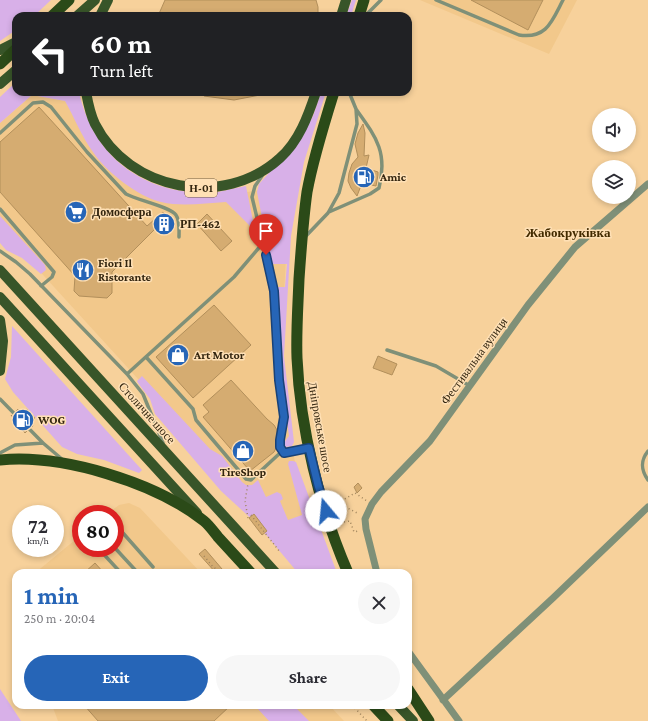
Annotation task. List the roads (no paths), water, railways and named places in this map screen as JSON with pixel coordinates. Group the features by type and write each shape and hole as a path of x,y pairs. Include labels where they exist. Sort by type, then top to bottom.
{"highway":[{"path":"56,12 69,0"},
{"path":"360,12 364,0"},
{"path":"0,64 12,54"},
{"name":"Дніпровське шосе","path":"333,96 324,121 308,191 301,241 297,360 303,414 309,448 318,485 347,569"},
{"path":"0,460 39,460 70,465 89,469 135,484 176,503 204,521 247,569"},
{"path":"412,695 430,721"},
{"path":"377,709 388,721"}],"main road":[{"path":"82,12 95,0"},
{"path":"102,12 108,0"},
{"path":"342,12 346,0"},
{"path":"0,50 12,44"},
{"path":"0,84 12,74"},
{"name":"Н-01","path":"87,96 88,107 95,124 108,144 120,156 140,171 160,181 188,187 202,188 228,186 242,182 257,175 280,158 294,142 306,118 314,96"},
{"name":"Столичне шосе","path":"0,270 272,569"},
{"path":"0,297 204,521"},
{"path":"0,320 4,341 0,371"},
{"path":"402,709 413,721"}],"street":[{"name":"Фестивальна вулиця","path":"376,569 365,519 372,504 381,492 430,441 528,305 575,247 648,184"},
{"path":"443,700 648,507"},
{"path":"412,657 459,721"}],"lane":[{"path":"369,12 381,0"},
{"path":"436,0 519,35 530,36 541,33 550,24 563,0"},
{"path":"328,213 370,194 379,188 380,183 383,165 377,141 356,108 351,96"},
{"path":"0,133 33,103 43,102 51,107 87,152 126,194 133,198 170,209 176,214 179,237"},
{"path":"301,241 328,213 339,193 357,124 356,108"},
{"path":"270,166 256,182 252,193 274,291 279,380 284,417 280,447 284,453"},
{"path":"0,209 54,272 52,277 41,286"},
{"path":"127,374 234,277 263,243"},
{"path":"0,251 24,268 127,374 143,394 167,453"},
{"path":"387,350 436,366 470,386"},
{"path":"146,358 193,409 196,420 246,479 251,480 279,454 309,448"},
{"path":"0,399 43,443 70,465"},
{"path":"0,453 15,446 43,443"},
{"path":"648,451 644,456 642,463 642,470 648,480"},
{"path":"124,534 153,567"},
{"path":"106,557 116,569"},
{"path":"123,557 134,569"}],"place":[{"name":"Amic","path":"364,177"},
{"name":"Домосфера","path":"76,212"},
{"name":"РП-462","path":"164,224"},
{"name":"Fiori Il Ristorante","path":"83,270"},
{"name":"Art Motor","path":"178,355"},
{"name":"WOG","path":"23,420"},
{"name":"TireShop","path":"243,451"}],"district":[{"name":"Жабокруківка","path":"568,232"}]}
